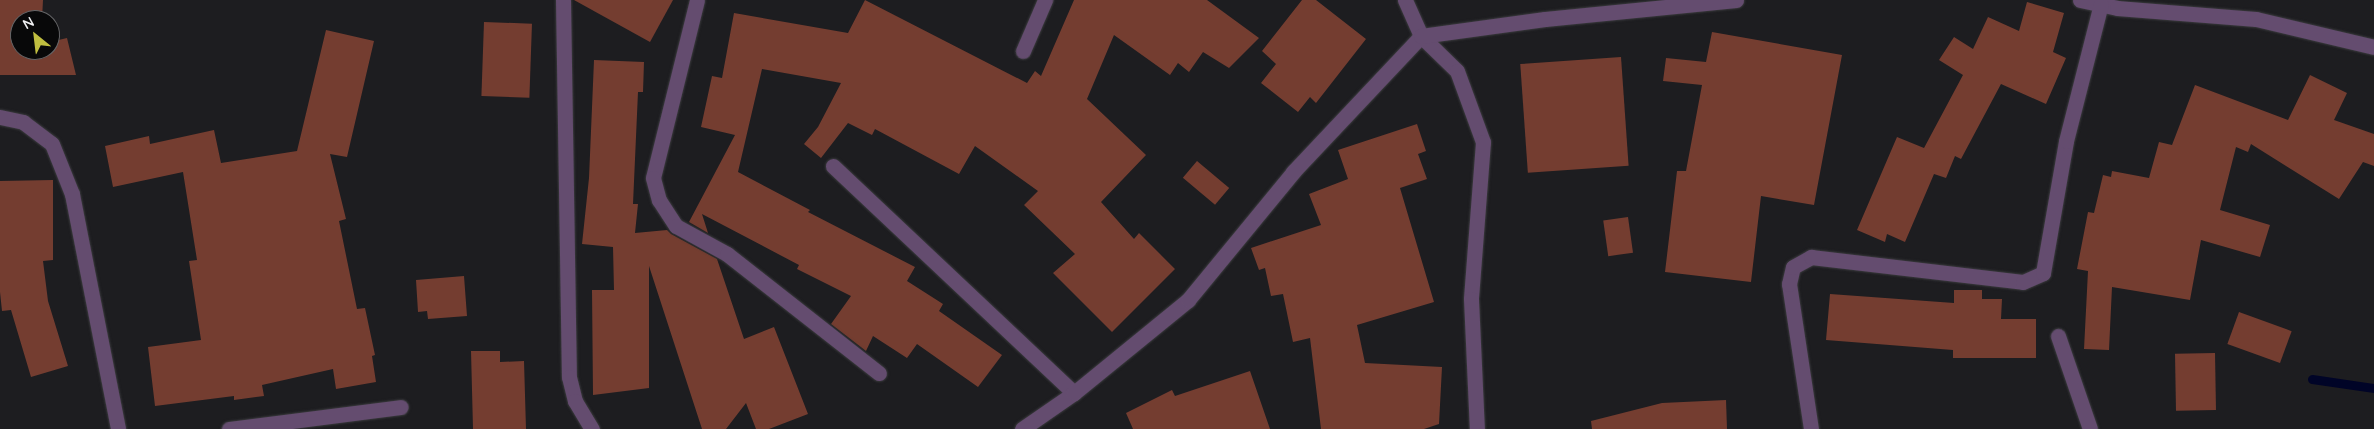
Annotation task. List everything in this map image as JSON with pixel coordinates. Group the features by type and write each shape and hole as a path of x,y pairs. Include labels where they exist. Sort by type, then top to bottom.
{"street":[{"path":"563,0 569,377 574,401 592,429"},
{"path":"697,0 653,178 659,200 676,226 727,254 878,374"},
{"path":"1023,50 1045,0"},
{"path":"1405,0 1421,36 1458,72 1483,142 1471,299 1478,429"},
{"path":"1023,429 1074,393 1188,300 1293,172 1421,36 1545,19 1736,0"},
{"path":"2080,0 2182,15 2256,19 2374,47"},
{"path":"1812,429 1789,284 1793,267 1811,257 2023,282 2043,273 2066,141 2101,4"},
{"path":"0,117 23,122 52,144 72,194 118,429"},
{"path":"833,166 1074,393"},
{"path":"2058,336 2090,429"},
{"path":"229,429 401,407"}],"building":[{"path":"0,0 43,0 42,10 10,10 10,60 60,60 60,40 67,38 76,75 0,75"},
{"path":"574,0 673,0 650,42"},
{"path":"865,0 1027,83 1035,71 1041,76 1074,0 1207,0 1259,38 1229,68 1203,52 1189,72 1178,63 1170,75 1114,35 1087,99 1146,155 1101,202 1134,239 1139,233 1175,269 1112,332 1053,273 1075,254 1024,205 1038,191 975,146 959,174 875,129 872,135 848,123 821,158 804,144 818,127 841,83 762,69 738,172 810,210 808,212 915,267 907,281 943,304 939,311 1002,355 978,387 917,344 907,358 873,336 866,351 831,324 851,296 797,269 799,265 702,214 708,233 689,222 735,135 701,127 712,76 722,78 734,13 848,33"},
{"path":"1302,0 1316,0 1366,39 1316,103 1310,97 1298,112 1261,83 1276,64 1262,51"},
{"path":"2027,2 2064,13 2053,52 2066,58 2046,104 2001,84 1961,159 1955,156 1946,178 1934,174 1905,242 1887,234 1885,242 1857,230 1897,137 1924,148 1963,75 1939,60 1954,37 1973,49 1988,17 2019,31"},
{"path":"484,22 532,24 529,98 481,96"},
{"path":"326,30 374,41 347,157 330,154 346,219 339,221 357,309 365,308 375,355 372,356 376,382 336,389 333,369 262,385 264,396 234,400 234,396 155,406 148,347 201,340 189,261 197,260 183,172 113,187 105,146 149,136 150,144 214,130 221,163 297,151"},
{"path":"1712,32 1842,55 1814,205 1761,196 1751,282 1665,272 1677,171 1686,171 1702,85 1663,81 1666,58 1706,62"},
{"path":"1621,57 1629,166 1528,173 1520,64"},
{"path":"594,60 644,62 643,92 638,92 633,204 638,204 635,233 667,230 717,259 744,339 774,327 808,414 769,429 756,429 746,403 726,429 702,429 649,266 649,388 593,395 592,290 614,290 613,247 582,244 589,178"},
{"path":"2310,75 2347,93 2334,120 2374,134 2374,166 2363,162 2339,199 2251,144 2248,152 2236,147 2220,210 2270,225 2260,257 2201,240 2190,300 2112,287 2109,350 2084,349 2088,271 2077,269 2088,212 2094,213 2103,175 2111,177 2112,171 2149,178 2159,142 2172,145 2195,85 2288,120"},
{"path":"1417,124 1426,151 1418,154 1427,179 1400,188 1434,302 1357,325 1365,363 1442,367 1439,424 1424,429 1321,429 1310,338 1293,342 1283,294 1271,296 1265,268 1259,270 1251,248 1321,225 1309,194 1348,179 1338,150"},
{"path":"1197,161 1229,188 1215,205 1183,178"},
{"path":"53,180 53,260 43,261 48,301 68,366 31,377 11,310 2,311 0,292 0,181"},
{"path":"1628,217 1633,253 1608,256 1603,220"},
{"path":"464,276 467,316 428,319 427,311 418,312 416,280"},
{"path":"1954,290 1982,290 1982,299 2002,299 2001,319 2036,319 2036,358 1953,358 1953,350 1826,340 1830,294 1954,303"},
{"path":"2239,312 2292,331 2280,363 2227,344"},
{"path":"471,351 500,351 500,362 524,361 526,429 473,429"},
{"path":"2215,353 2216,410 2176,411 2175,354"},
{"path":"1250,371 1270,429 1133,429 1126,413 1172,390 1175,396"},
{"path":"1726,400 1727,429 1592,429 1591,421 1662,403"}],"waterway":[{"path":"2312,379 2374,388"}]}
